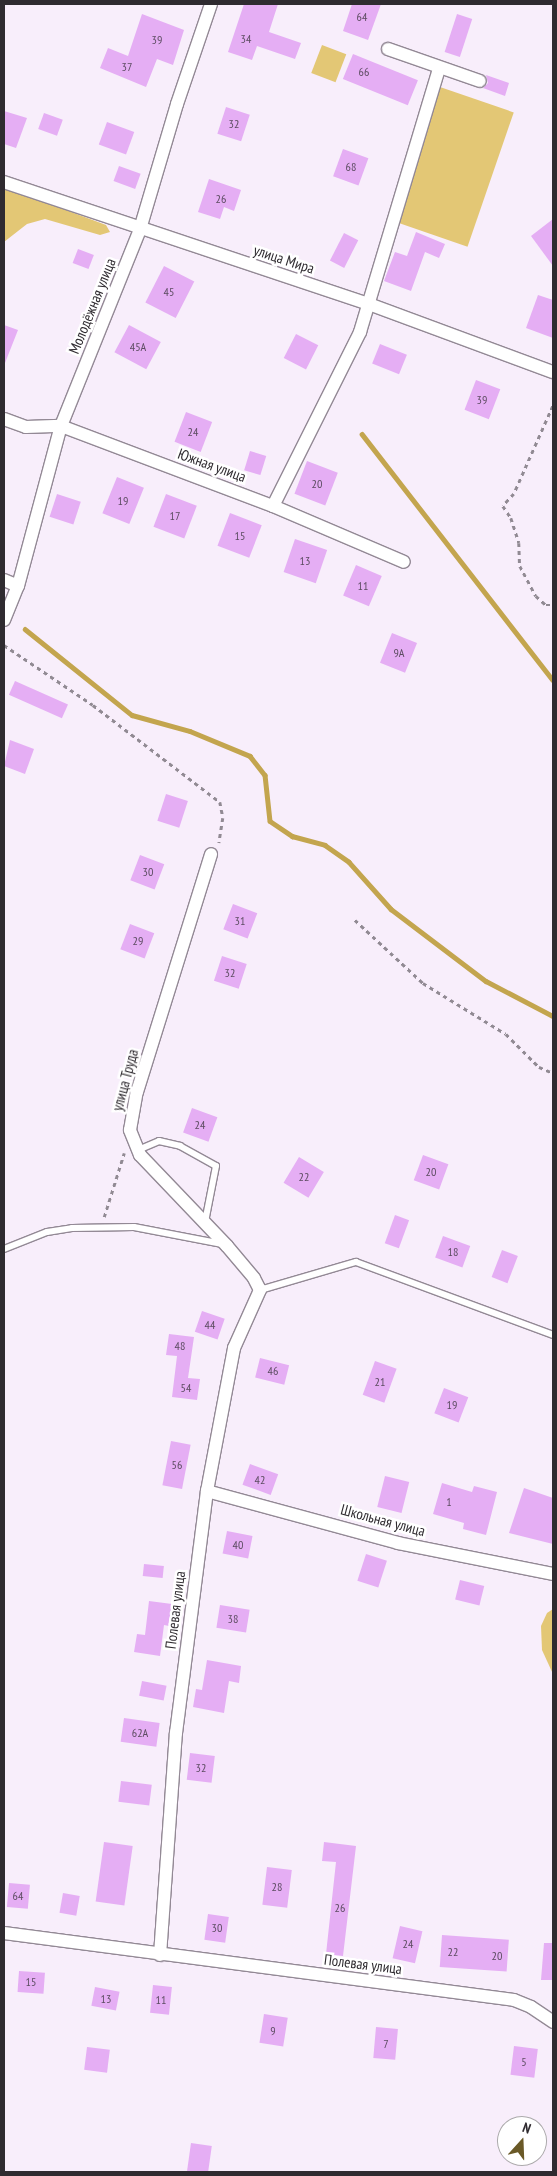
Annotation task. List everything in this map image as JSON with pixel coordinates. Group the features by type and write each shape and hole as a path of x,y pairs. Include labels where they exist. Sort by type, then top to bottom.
{"street":[{"name":"Молодёжная улица","path":"4,620 18,586 61,426 140,229 176,104 211,4"},
{"path":"388,49 439,70 480,81"},
{"path":"273,506 360,332 366,303 439,70"},
{"name":"улица Мира","path":"4,182 366,303 553,372"},
{"name":"Южная улица","path":"4,419 26,427 61,426 273,506 404,562"},
{"path":"4,580 18,586"},
{"name":"улица Труда","path":"215,849 137,1092 131,1115 131,1133 138,1150 227,1246 254,1278 260,1290"},
{"name":"Полевая улица","path":"160,1955 176,1733 206,1491 234,1348 260,1290"},
{"name":"Школьная улица","path":"206,1491 398,1543 553,1574"},
{"name":"Полевая улица","path":"4,1934 514,2000 531,2007 553,2022"}],"lane":[{"path":"138,1150 159,1141 180,1146 216,1166 205,1222"},
{"path":"4,1249 47,1232 100,1228 134,1228 227,1246"},
{"path":"260,1290 356,1262 553,1335"}],"path":[{"path":"553,406 514,494 503,506 511,518 519,543 520,566 536,596 546,605 553,605"},
{"path":"4,645 93,705 220,802 224,818 215,849"},
{"path":"355,920 423,983 506,1034 539,1067 553,1073"},
{"path":"100,1228 131,1133"}],"shaded area":[{"path":"322,45 346,54 336,82 311,73"},
{"path":"440,87 514,112 468,247 394,221"},
{"path":"7,188 106,225 110,232 100,235 45,219 27,224 4,242 4,189"},
{"path":"553,1609 553,1674 542,1650 541,1626 547,1613"}],"building":[{"path":"244,4 278,4 269,32 301,43 295,59 257,46 252,60 228,52"},
{"path":"352,4 381,4 368,40 343,31"},
{"path":"142,14 184,30 173,65 157,59 146,87 100,68 108,48 128,56"},
{"path":"457,14 472,19 460,57 445,52"},
{"path":"353,54 418,80 408,105 343,79"},
{"path":"486,75 509,83 505,96 483,88 488,83"},
{"path":"226,107 250,115 241,141 217,134"},
{"path":"4,111 27,118 16,148 4,144"},
{"path":"44,113 63,120 57,136 38,129"},
{"path":"107,122 134,132 126,154 99,145"},
{"path":"343,149 368,158 358,185 333,176"},
{"path":"119,166 141,174 135,189 114,181"},
{"path":"209,179 241,190 234,211 224,207 220,219 198,212"},
{"path":"553,219 553,266 531,236"},
{"path":"416,232 445,244 439,258 425,252 411,291 384,281 395,252 407,256"},
{"path":"344,233 358,240 344,268 330,261"},
{"path":"78,249 94,255 88,269 73,263"},
{"path":"164,266 194,281 176,318 145,303"},
{"path":"538,295 553,300 553,338 526,328"},
{"path":"4,325 18,330 5,363 4,363"},
{"path":"129,325 161,342 146,369 114,352"},
{"path":"296,334 318,345 306,369 284,358"},
{"path":"380,344 407,355 399,374 372,363"},
{"path":"476,380 500,389 489,419 465,410"},
{"path":"186,412 212,422 201,452 175,442"},
{"path":"250,451 266,456 260,475 244,470"},
{"path":"307,461 338,473 325,506 294,494"},
{"path":"117,477 144,488 129,524 102,513"},
{"path":"57,494 81,502 73,525 50,517"},
{"path":"166,494 197,506 184,539 153,527"},
{"path":"230,513 262,525 249,558 217,546"},
{"path":"295,539 327,550 316,583 284,572"},
{"path":"356,565 382,576 369,606 343,595"},
{"path":"392,633 417,643 405,673 380,663"},
{"path":"15,681 68,705 62,718 9,695"},
{"path":"10,740 34,749 25,774 4,766"},
{"path":"166,794 188,801 179,828 157,821"},
{"path":"140,855 164,864 155,890 130,880"},
{"path":"233,904 257,913 248,939 223,929"},
{"path":"130,924 154,933 145,959 120,949"},
{"path":"222,956 247,964 239,989 214,981"},
{"path":"192,1108 217,1117 208,1142 183,1132"},
{"path":"423,1155 448,1164 439,1190 414,1180"},
{"path":"299,1157 324,1172 308,1198 284,1183"},
{"path":"395,1215 409,1220 399,1248 385,1243"},
{"path":"443,1236 470,1246 462,1268 435,1258"},
{"path":"502,1250 518,1256 507,1283 492,1277"},
{"path":"202,1311 225,1319 218,1340 195,1332"},
{"path":"169,1334 194,1337 188,1378 200,1379 197,1400 172,1397 177,1356 166,1355"},
{"path":"260,1358 289,1365 284,1385 255,1377"},
{"path":"375,1361 397,1369 384,1403 363,1395"},
{"path":"444,1388 468,1397 459,1423 434,1413"},
{"path":"171,1441 191,1445 182,1489 162,1485"},
{"path":"250,1464 278,1474 271,1495 242,1485"},
{"path":"385,1476 409,1482 402,1513 377,1507"},
{"path":"442,1483 472,1492 474,1486 497,1492 486,1535 463,1529 464,1523 433,1514"},
{"path":"524,1488 553,1498 553,1544 509,1533"},
{"path":"227,1531 253,1536 248,1559 223,1554"},
{"path":"366,1554 387,1561 378,1587 357,1581"},
{"path":"144,1564 164,1566 163,1578 143,1576"},
{"path":"460,1580 484,1586 479,1605 455,1599"},
{"path":"149,1601 172,1604 169,1626 164,1625 160,1656 134,1652 137,1634 145,1635"},
{"path":"220,1605 250,1610 246,1632 216,1628"},
{"path":"207,1660 241,1666 239,1683 229,1681 224,1713 193,1707 196,1689 202,1690"},
{"path":"142,1681 167,1686 164,1700 139,1696"},
{"path":"124,1718 160,1723 156,1747 121,1742"},
{"path":"190,1753 215,1756 212,1783 187,1780"},
{"path":"121,1781 152,1785 149,1806 118,1802"},
{"path":"104,1842 133,1846 124,1905 96,1901"},
{"path":"324,1842 356,1846 343,1956 326,1954 336,1862 322,1861"},
{"path":"267,1867 292,1870 287,1908 262,1905"},
{"path":"9,1883 30,1885 28,1909 7,1907"},
{"path":"63,1893 80,1896 76,1916 60,1913"},
{"path":"208,1914 229,1917 225,1943 204,1940"},
{"path":"400,1926 422,1931 415,1963 393,1958"},
{"path":"442,1935 509,1940 507,1972 440,1967"},
{"path":"544,1943 553,1943 553,1980 541,1980"},
{"path":"19,1971 45,1973 43,1994 18,1992"},
{"path":"153,1985 172,1987 169,2015 150,2013"},
{"path":"95,1987 120,1992 116,2010 91,2006"},
{"path":"264,2014 288,2018 283,2046 259,2043"},
{"path":"376,2027 398,2029 395,2060 373,2058"},
{"path":"514,2046 538,2049 534,2078 510,2075"},
{"path":"87,2047 110,2050 107,2073 84,2070"},
{"path":"191,2143 212,2146 208,2172 187,2172"}],"waterway":[{"path":"362,434 553,680"},
{"path":"25,629 132,715 190,731 250,756 265,775 270,821 292,836 325,845 349,862 391,909 486,981 553,1016"}]}
